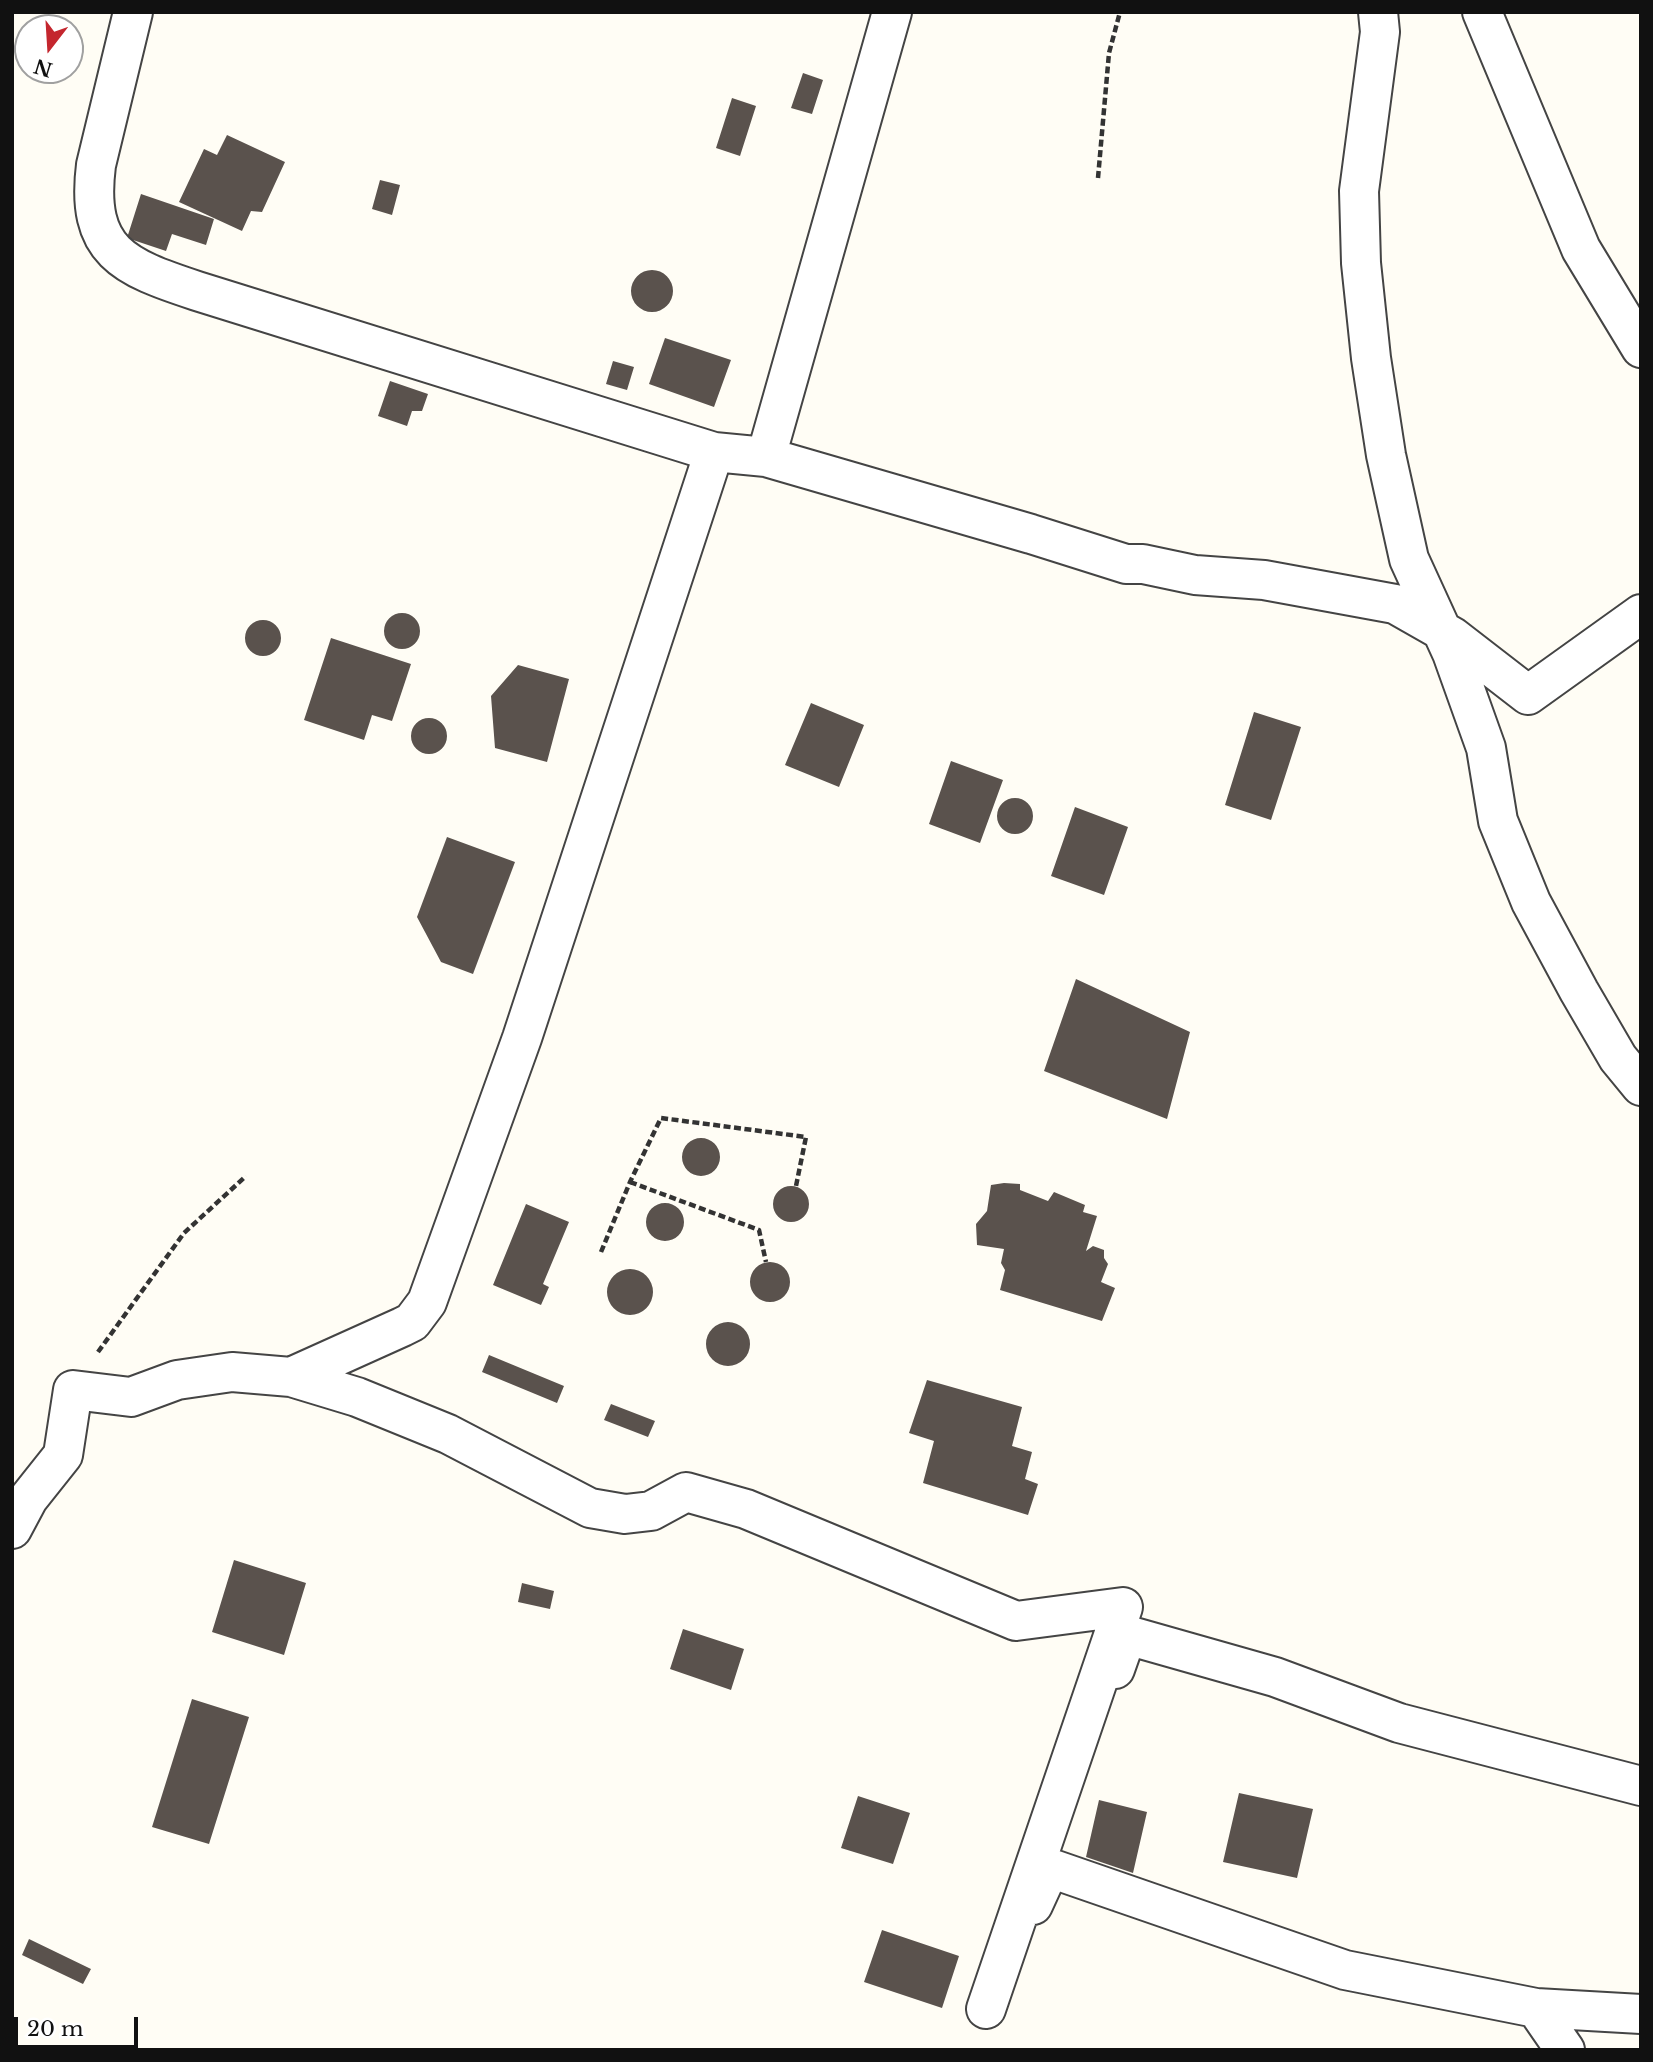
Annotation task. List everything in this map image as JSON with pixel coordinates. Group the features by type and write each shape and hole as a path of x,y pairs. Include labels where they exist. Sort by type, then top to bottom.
{"street":[{"path":"133,12 96,165 94,186 95,209 107,243 122,260 142,271 197,291 714,452 766,457 1126,564 1143,564 1195,575 1264,580 1395,604 1453,637 1528,695 1641,614"},
{"path":"766,457 892,12"},
{"path":"1378,12 1380,32 1359,191 1361,264 1371,358 1384,441 1409,559 1452,653 1486,748 1498,821 1531,902 1618,1058 1641,1086"},
{"path":"1466,12 1499,53"},
{"path":"1482,12 1581,249 1641,348"},
{"path":"291,1377 412,1322 427,1302 522,1038 714,452"},
{"path":"12,1529 28,1499 63,1455 73,1390 131,1397 177,1380 232,1372 291,1377 357,1397 449,1434 590,1508 625,1514 651,1511 686,1492 715,1499 746,1509 1016,1622 1123,1607 986,2009 1050,1868 1127,1635 1275,1677 1399,1723 1641,1786"},
{"path":"1050,1868 1345,1970 1536,2008 1641,2014"},
{"path":"1536,2008 1565,2050"}],"path":[{"path":"1098,178 1109,53 1120,12"},
{"path":"601,1252 630,1182 661,1118 806,1137 796,1186"},
{"path":"73,1390 105,1341 184,1233 246,1176"},
{"path":"630,1182 759,1230 766,1262"}],"building":[{"path":"803,73 823,80 812,114 791,108"},
{"path":"732,98 756,106 740,156 716,148"},
{"path":"227,135 285,162 262,212 251,211 242,231 179,202 204,149 217,155"},
{"path":"380,180 400,185 392,215 372,209"},
{"path":"141,194 214,219 206,245 172,234 166,251 127,238"},
{"path":"652,270 667,276 673,291 667,306 652,312 637,306 631,291 637,276"},
{"path":"665,338 731,360 714,407 649,384"},
{"path":"613,361 634,367 627,390 606,384"},
{"path":"390,381 428,394 422,411 412,411 407,426 378,416"},
{"path":"402,613 415,618 420,631 415,644 402,649 389,644 384,631 389,618"},
{"path":"263,620 276,625 281,638 276,651 263,656 250,651 245,638 250,625"},
{"path":"331,638 411,664 392,721 372,715 364,740 304,720"},
{"path":"518,665 569,679 547,762 495,748 491,696"},
{"path":"811,703 864,725 839,787 785,765"},
{"path":"1254,712 1301,727 1271,820 1225,805"},
{"path":"429,718 442,723 447,736 442,749 429,754 416,749 411,736 416,723"},
{"path":"951,761 1003,780 980,843 929,824"},
{"path":"1015,798 1028,803 1033,816 1028,829 1015,834 1002,829 997,816 1002,803"},
{"path":"1075,807 1128,827 1104,895 1051,876"},
{"path":"447,837 515,862 473,974 441,962 417,917"},
{"path":"1076,979 1190,1032 1167,1119 1044,1071"},
{"path":"701,1138 715,1143 720,1157 715,1171 701,1176 687,1171 682,1157 687,1143"},
{"path":"1020,1184 1020,1190 1048,1201 1054,1192 1085,1205 1083,1212 1097,1216 1086,1251 1093,1246 1104,1250 1104,1258 1108,1264 1101,1282 1115,1288 1102,1321 1000,1290 1005,1270 1001,1263 1004,1249 977,1245 976,1224 987,1211 991,1185"},
{"path":"791,1186 804,1191 809,1204 804,1217 791,1222 778,1217 773,1204 778,1191"},
{"path":"665,1203 679,1208 684,1222 679,1236 665,1241 651,1236 646,1222 651,1208"},
{"path":"526,1204 569,1222 543,1284 549,1287 541,1305 493,1285"},
{"path":"770,1262 778,1263 784,1268 789,1274 789,1290 784,1296 778,1301 770,1302 762,1301 756,1296 751,1290 750,1282 751,1274 756,1268 762,1263"},
{"path":"630,1269 646,1276 653,1292 646,1308 630,1315 614,1308 607,1292 614,1276"},
{"path":"728,1322 743,1329 750,1344 743,1359 728,1366 713,1359 706,1344 713,1329"},
{"path":"489,1355 564,1386 557,1403 482,1372"},
{"path":"927,1380 1022,1407 1012,1446 1032,1452 1025,1479 1038,1484 1028,1515 923,1483 934,1441 909,1433"},
{"path":"611,1404 655,1421 648,1437 604,1420"},
{"path":"234,1560 306,1583 284,1655 212,1632"},
{"path":"522,1583 554,1591 550,1609 518,1602"},
{"path":"683,1629 744,1649 731,1690 670,1669"},
{"path":"192,1699 249,1717 209,1844 152,1827"},
{"path":"1239,1793 1313,1809 1297,1878 1223,1862"},
{"path":"858,1796 910,1813 893,1864 841,1848"},
{"path":"1099,1800 1147,1812 1133,1873 1086,1857"},
{"path":"882,1930 959,1956 942,2008 864,1982"},
{"path":"29,1939 91,1969 83,1984 22,1955"}]}
